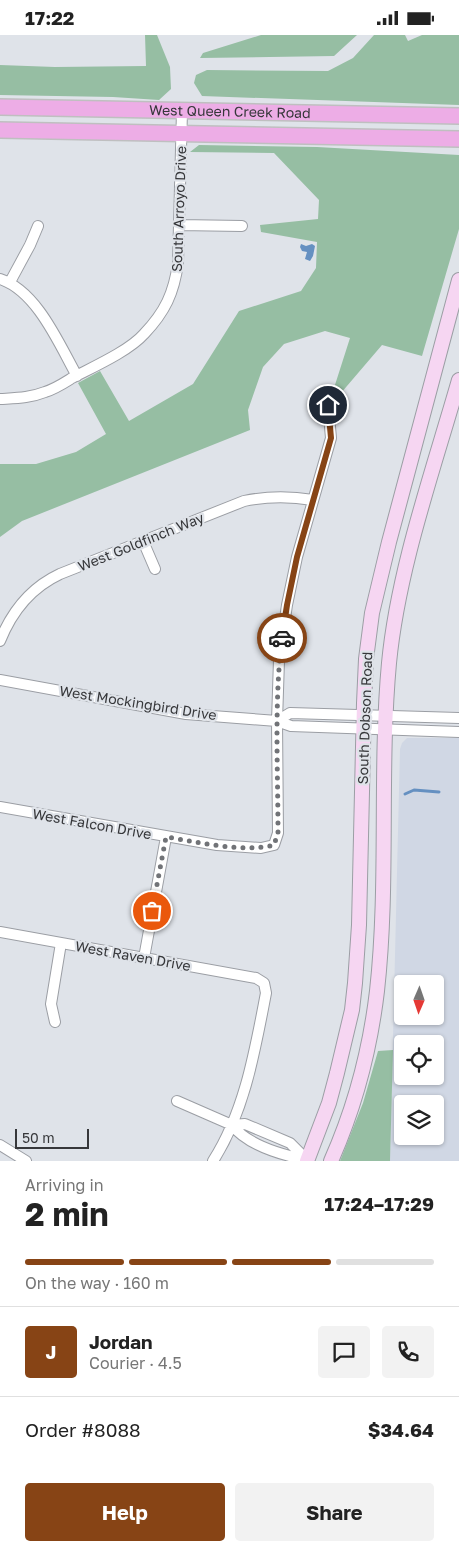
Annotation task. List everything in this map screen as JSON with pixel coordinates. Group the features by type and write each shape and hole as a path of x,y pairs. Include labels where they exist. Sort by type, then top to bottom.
{"main road":[{"name":"West Queen Creek Road","path":"0,107 459,116"},
{"name":"West Queen Creek Road","path":"0,130 459,139"},
{"name":"South Dobson Road","path":"307,1161 329,1103 352,1010 359,925 363,721 367,651 373,605 459,280"},
{"name":"South Dobson Road","path":"331,1161 351,1111 358,1086 377,994 382,927 386,730 390,655 400,594 459,380"}],"street":[{"name":"South Arroyo Drive","path":"0,399 23,398 46,392 124,349 143,336 158,318 176,283 182,111"},
{"path":"179,225 242,226"},
{"path":"38,227 30,245 5,280 36,305 77,376"},
{"path":"278,721 279,660 287,605 297,557 331,438 328,405"},
{"name":"West Goldfinch Way","path":"0,641 6,626 19,605 48,580 244,501 266,497 292,497 313,500"},
{"path":"143,541 155,569"},
{"name":"West Mockingbird Drive","path":"0,681 186,714 278,721 290,713 363,721 386,730 459,732"},
{"name":"West Mockingbird Drive","path":"363,721 387,715 459,718"},
{"name":"West Falcon Drive","path":"0,807 217,845 261,848 274,845 278,833 278,721"},
{"path":"144,958 166,837"},
{"name":"West Raven Drive","path":"0,932 256,979 264,983 266,993 254,1056 232,1125"},
{"path":"55,1022 51,1005 61,943"},
{"path":"177,1101 232,1125 240,1135 284,1155 307,1161"},
{"path":"213,1161 232,1125"},
{"path":"0,1145 26,1161"}],"shaded area":[{"path":"407,738 459,738 459,1161 390,1161 394,996 394,1025 444,1025 444,975 395,975 400,749 402,743"}],"green space":[{"path":"145,35 157,35 170,67 171,89 159,100 113,97 0,95 0,65 55,67 146,66"},
{"path":"261,35 357,35 334,56 200,58 203,53"},
{"path":"374,35 405,35 408,41 422,35 459,35 459,105 202,96 194,83 196,75 207,70 328,71 353,58"},
{"path":"199,145 317,147 459,155 459,229 422,356 382,345 341,393 334,388 350,338 325,331 284,344 263,367 248,410 250,430 22,521 0,537 0,464 36,464 76,452 106,434 78,383 100,371 129,421 193,384 239,311 301,291 316,268 317,242 261,232 260,225 318,219 319,200 274,153 190,152"},
{"path":"393,1050 390,1161 340,1161 363,1103 378,1051"}],"water":[{"path":"301,244 306,246 312,244 315,246 310,261 305,259 307,252 302,251"}],"waterway":[{"path":"405,794 414,790 439,792"}],"way so far":[{"path":"152,911 166,837 217,845 261,848 274,845 278,833 279,660 282,638"}],"route":[{"path":"282,638 297,557 331,438 328,405"}]}
